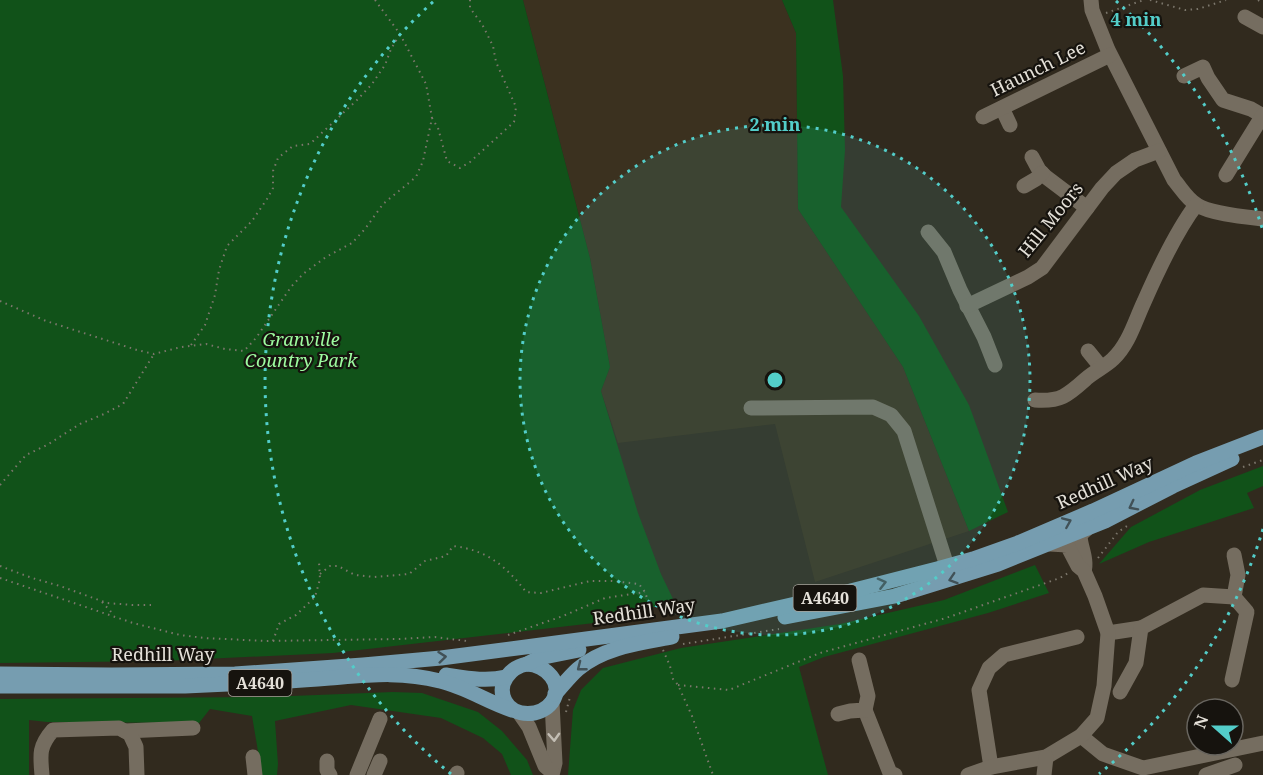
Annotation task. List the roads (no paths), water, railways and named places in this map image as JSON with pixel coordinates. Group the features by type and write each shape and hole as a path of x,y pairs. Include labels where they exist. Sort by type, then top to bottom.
{"main road":[{"name":"Redhill Way","path":"0,674 235,674 363,665 441,658 722,621 947,566 1018,543 1196,463 1263,436"},
{"name":"Redhill Way","path":"554,698 579,668 614,650 643,642 895,596 998,564 1089,527 1236,457 1263,447"},
{"name":"A4640","path":"363,665 376,669 406,669 476,679 494,679 506,677 516,667 538,658 595,648 613,635"},
{"path":"527,664 541,667 550,673 555,681 554,698"},
{"name":"Redhill Way","path":"0,686 185,686 397,674 442,681 516,712"},
{"path":"506,677 503,694 507,704 516,712"},
{"name":"A4640","path":"516,712 538,712 547,707 554,698"}],"street":[{"path":"1091,0 1092,10 1110,55 1174,180 1184,194 1196,205 1206,209 1263,219"},
{"path":"1245,17 1263,27"},
{"name":"Haunch Lee","path":"984,117 1110,55"},
{"path":"1184,76 1203,67 1223,100 1259,114 1247,142 1226,175"},
{"path":"1002,108 1010,125"},
{"name":"Hill Moors","path":"967,306 1042,268 1102,188 1116,173 1135,160 1159,151"},
{"path":"1032,157 1042,173 1088,208"},
{"path":"1024,186 1042,173"},
{"path":"1035,400 1051,401 1063,398 1114,358 1128,338 1184,221 1196,205"},
{"path":"928,232 944,252 995,365"},
{"path":"1088,351 1101,367"},
{"path":"751,408 873,407 891,415 904,431 947,566"},
{"path":"1082,568 1087,563 1080,538 1089,527"},
{"path":"968,775 991,767 1046,757 1081,736 1096,718 1104,686 1108,633 1082,568 1078,567 1067,545 1050,544"},
{"path":"1234,555 1238,575 1234,597"},
{"path":"1108,633 1141,628 1203,595 1234,597 1247,612 1232,680"},
{"path":"1120,692 1136,663 1141,628"},
{"path":"991,767 979,690 988,668 1004,655 1077,637"},
{"path":"859,660 855,708 890,773 894,775"},
{"path":"552,773 555,763 554,698"},
{"path":"516,712 529,727 552,773"},
{"path":"357,775 380,719"},
{"path":"36,775 42,775 40,758 44,741 53,730 119,728 130,734 136,747 137,775"},
{"path":"125,731 193,728"},
{"path":"1081,736 1102,754 1143,768 1161,770 1263,743"},
{"path":"1044,775 1046,757"},
{"path":"252,758 254,775"},
{"path":"1206,775 1235,765"}],"park label":[{"name":"Granville Country Park","path":"301,350"}]}
